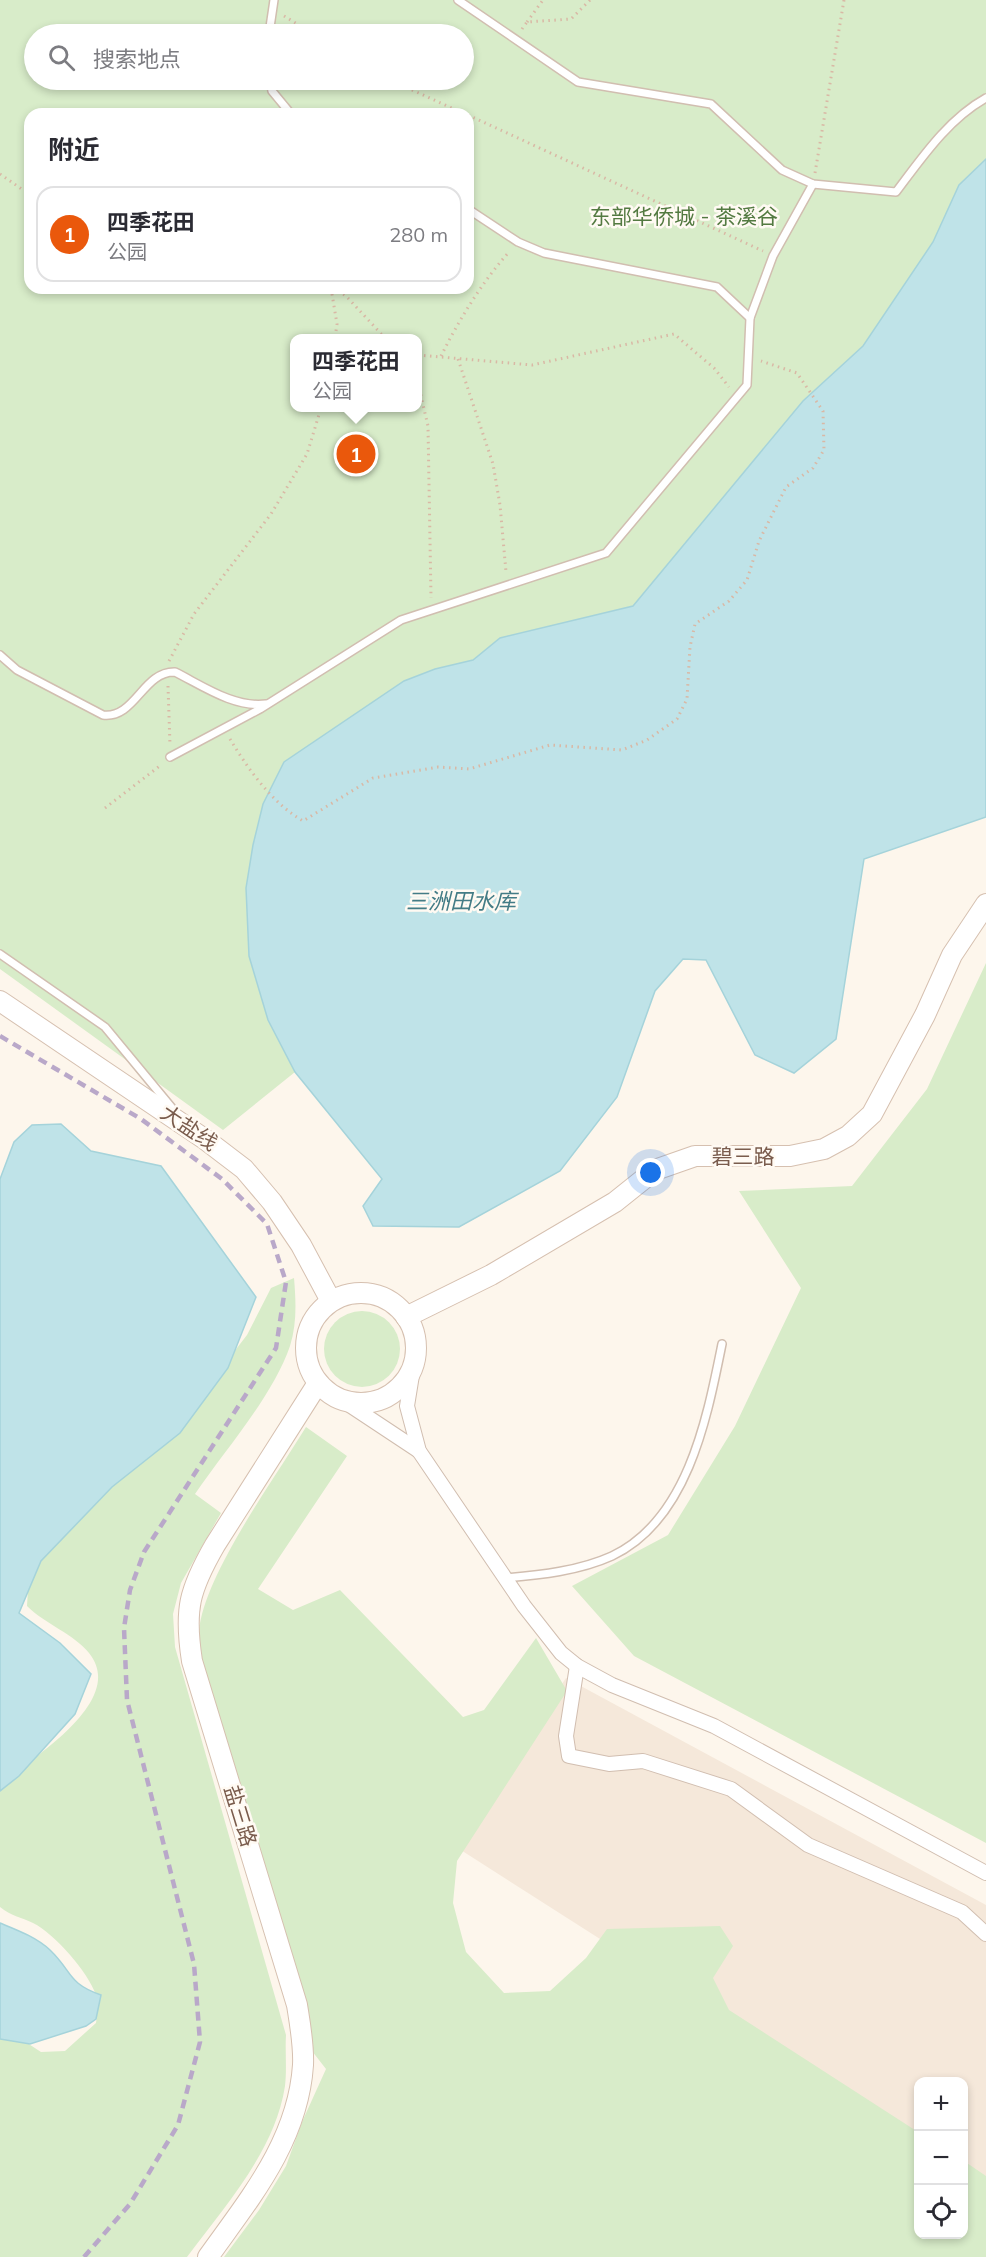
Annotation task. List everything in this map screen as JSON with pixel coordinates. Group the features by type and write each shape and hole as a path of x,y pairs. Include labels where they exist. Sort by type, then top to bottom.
{"main road":[{"name":"碧三路","path":"406,1317 492,1275 605,1208 655,1170 695,1156 790,1156 824,1149 848,1136 872,1114 925,1015 952,955 986,904"},
{"name":"大盐线","path":"0,1001 227,1154 258,1184 300,1245 331,1301"},
{"path":"358,1293 372,1294 385,1299 406,1317 416,1342 413,1370 396,1391 385,1399 371,1403 342,1400 318,1383 307,1359 308,1333 321,1310 331,1301 358,1293"},
{"name":"盐三路","path":"208,2257 265,2178 281,2146 294,2116 303,2062 297,2005 192,1661 187,1626 189,1603 210,1555 318,1383"}],"street":[{"path":"413,1370 407,1406 419,1451 544,1634 577,1666 612,1684 714,1726 986,1873"},
{"path":"342,1400 419,1451"},
{"path":"577,1666 566,1736 569,1756 609,1764 643,1761 731,1788 808,1845 962,1912 986,1934"}],"lane":[{"path":"271,24 274,0"},
{"path":"458,0 578,82 711,104 782,170 813,184 896,192 928,151 969,107 986,98"},
{"path":"272,90 286,108"},
{"path":"170,757 269,703 401,620 606,553 747,385 750,318 773,256 813,184"},
{"path":"474,213 519,242 544,253 717,286 750,318"},
{"path":"0,655 17,670 62,695 111,716 120,713 152,680 167,672 175,672 236,700 255,705 269,703"},
{"path":"0,954 105,1027 187,1127"},
{"path":"505,1578 536,1575 592,1564 614,1555 636,1540 657,1518 677,1491 700,1439 722,1344"}],"path":[{"path":"515,39 543,0"},
{"path":"527,22 571,19 590,0"},
{"path":"813,184 844,0"},
{"path":"273,9 298,24"},
{"path":"412,90 452,108"},
{"path":"474,118 773,256"},
{"path":"0,174 24,190"},
{"path":"441,357 451,335 495,268 519,242"},
{"path":"333,294 337,324 336,334"},
{"path":"342,294 380,334"},
{"path":"422,355 532,365 674,334 714,368 736,397"},
{"path":"224,729 245,764 287,812 303,821 373,778 438,766 469,770 550,746 622,750 647,740 677,719 687,699 690,647 695,624 729,601 747,580 759,541 786,487 813,468 824,450 824,411 796,373 748,357"},
{"path":"458,359 493,464 500,505 507,585"},
{"path":"422,393 428,426 432,610"},
{"path":"105,808 170,757 167,672 169,661 194,615 271,514 308,454 320,412"}],"shaded area":[{"path":"566,1678 986,1905 986,2185 968,2173 968,2077 914,2077 914,2139 453,1845"}],"green space":[{"name":"东部华侨城 - 茶溪谷","path":"0,0 986,0 986,159 959,185 933,242 863,346 803,401 633,606 500,638 473,660 435,669 404,681 268,1020 295,1072 223,1130 0,969"},
{"path":"986,963 986,1843 634,1656 572,1586 668,1535 735,1426 801,1288 739,1191 852,1186 927,1089"},
{"path":"294,1278 294,1329 282,1365 260,1403 195,1494 221,1513 181,1583 173,1614 175,1647 286,2035 286,2080 279,2110 260,2155 232,2198 187,2257 0,2257 0,2033 21,2039 41,2052 65,2051 96,2023 98,2009 97,1998 92,1986 78,1965 60,1945 42,1928 0,1907 0,1784 71,1727 86,1709 96,1690 98,1671 83,1646 27,1606 29,1573 55,1538 186,1414 247,1335 271,1288"},
{"path":"355,1311 369,1311 383,1317 394,1328 400,1342 397,1364 389,1376 369,1387 355,1387 341,1381 330,1370 324,1356 324,1342 330,1328 341,1317"},
{"path":"306,1427 347,1456 258,1589 293,1610 340,1590 463,1717 484,1710 536,1638 567,1691 457,1861 453,1903 466,1952 504,1993 550,1991 586,1958 607,1929 720,1926 733,1946 713,1978 729,2010 914,2129 914,2239 968,2239 968,2164 986,2176 986,2257 224,2257 259,2210 286,2166 302,2122 326,2069 312,2051 202,1663 199,1643 204,1608 213,1583 260,1499"}],"water":[{"name":"三洲田水库","path":"986,159 986,817 864,859 836,1039 794,1073 755,1055 706,960 683,959 655,991 617,1097 560,1171 459,1227 373,1226 363,1206 382,1179 295,1072 268,1020 249,956 246,888 253,845 263,804 284,762 404,681 435,669 473,660 500,638 633,606 803,401 863,346 933,242 959,185"},
{"path":"61,1124 91,1151 161,1166 256,1297 228,1368 180,1433 112,1487 41,1561 19,1613 60,1643 91,1674 75,1714 19,1776 0,1791 0,1179 14,1142 32,1125"},
{"path":"0,1923 45,1945 76,1981 90,1991 101,1995 96,2019 86,2026 30,2044 0,2039"}],"railway":[{"path":"0,1036 141,1119 222,1179 267,1224 286,1282 276,1348 144,1552 130,1590 124,1628 127,1700 194,1964 200,2042 178,2125 130,2204 84,2257"}],"place":[{"name":"四季花田","path":"356,454"}]}
